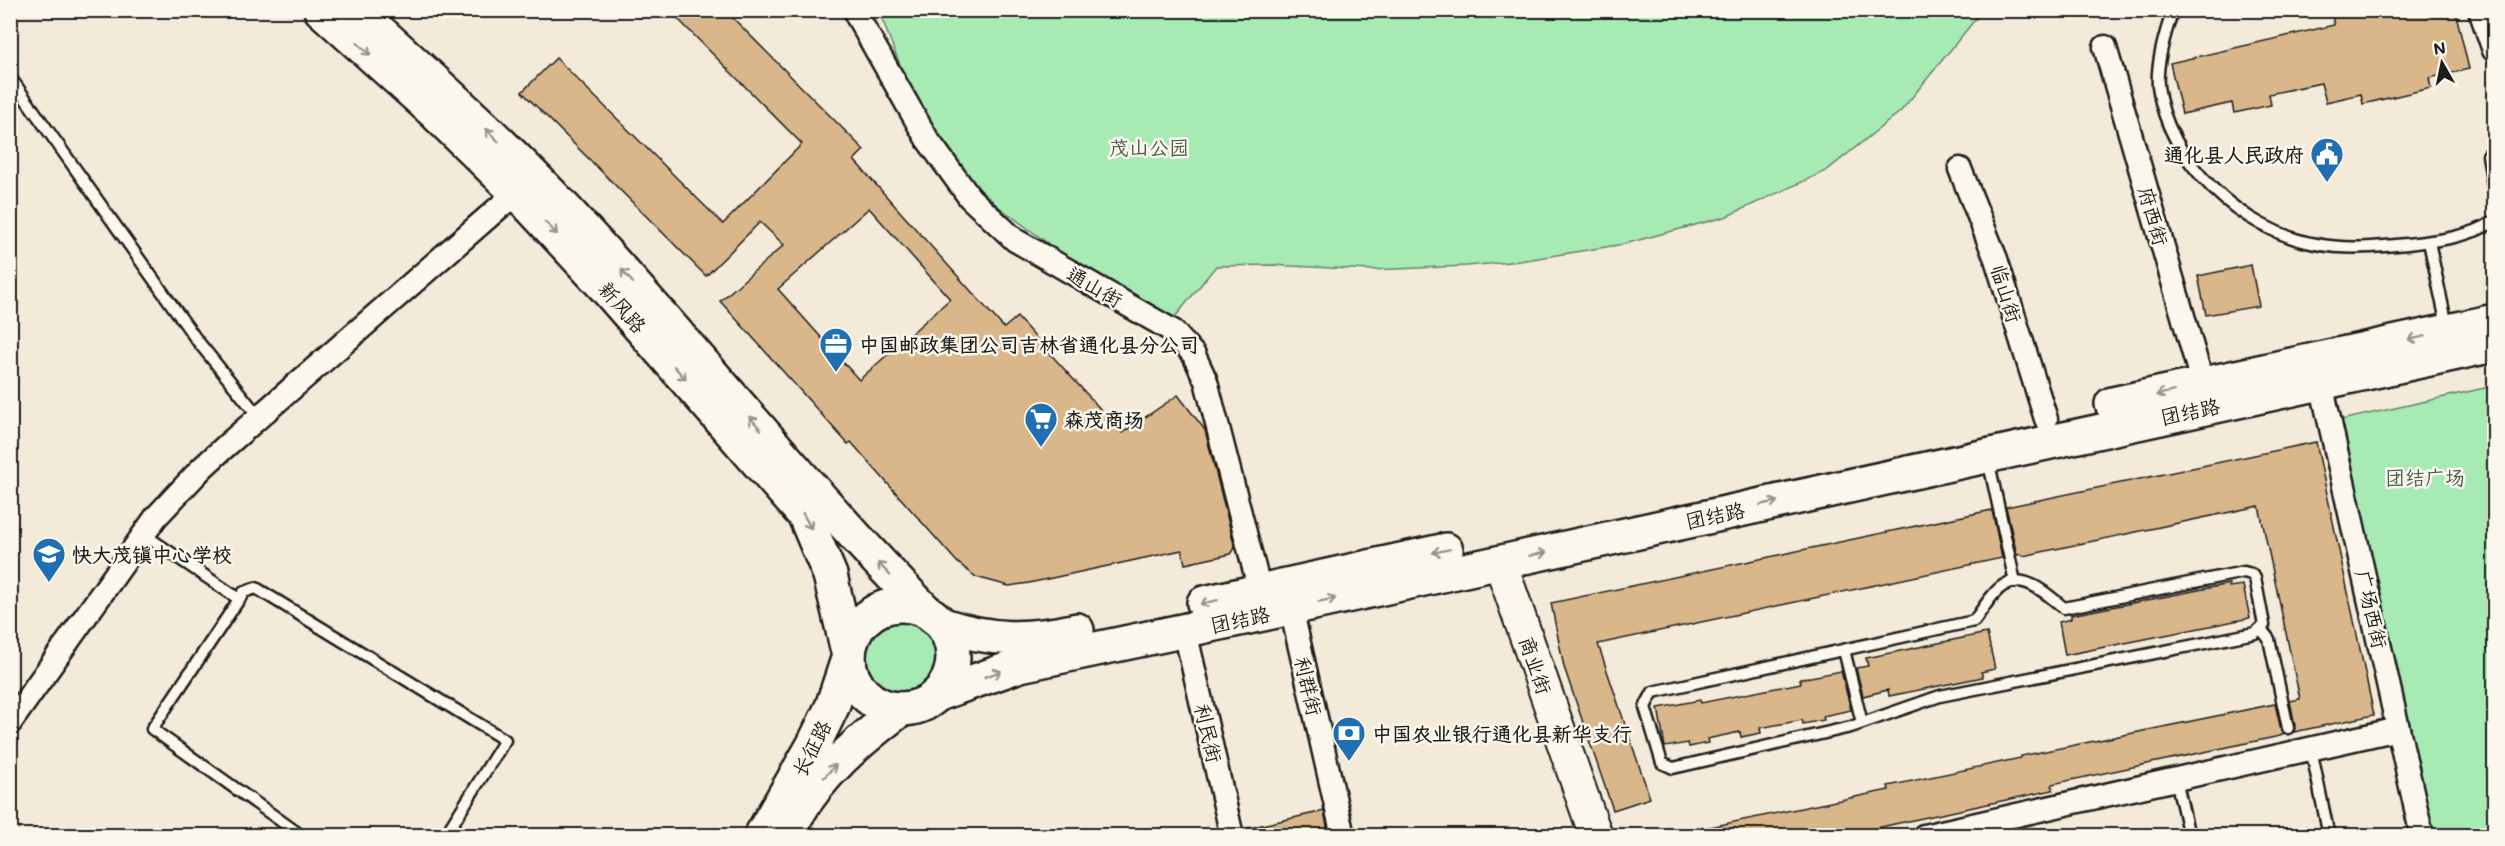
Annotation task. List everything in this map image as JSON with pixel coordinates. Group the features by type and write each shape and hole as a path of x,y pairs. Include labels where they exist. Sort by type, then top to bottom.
{"highway":[{"name":"新风路","path":"321,10 433,111 525,184 621,270 863,547 934,618"},
{"name":"新风路","path":"356,10 449,94 525,184 603,285 805,516 830,575 849,656"},
{"name":"团结路","path":"934,618 986,636 1041,638 2494,321"},
{"name":"团结路","path":"938,694 1020,664 1185,631 2494,345"},
{"path":"892,606 915,606 934,618 949,635 953,657 952,670 938,694 914,707 901,709 887,707 864,693 856,682 849,656 855,633 870,615 892,606"},
{"name":"长征路","path":"761,836 813,746 832,706 849,656"},
{"name":"长征路","path":"785,836 807,797 828,773 874,729 901,709"}],"street":[{"path":"2480,10 2494,50"},
{"name":"通山街","path":"857,16 940,160 984,212 1015,240 1173,331 1194,355 1206,381 1260,591"},
{"name":"府西街","path":"2105,47 2203,385"},
{"name":"临山街","path":"1960,169 1996,259 2046,419"},
{"path":"10,723 143,534 194,476 525,184"},
{"name":"广场西街","path":"2321,383 2422,836"},
{"name":"商业街","path":"1500,562 1596,836"},
{"name":"利群街","path":"1291,608 1343,836"},
{"name":"利民街","path":"1185,631 1232,836"},
{"path":"1924,836 2398,729"}],"lane":[{"path":"2173,10 2164,39 2158,86 2166,116 2194,167 2225,199 2260,223 2277,232 2316,244 2356,247 2429,242 2485,228 2494,221"},
{"path":"10,77 196,339 259,417"},
{"path":"2488,155 2494,191"},
{"path":"2429,242 2448,331"},
{"path":"1987,455 2015,582"},
{"path":"143,534 239,599"},
{"path":"2248,572 2255,578 2264,625 2255,633 1940,696 1862,723 1673,768 1662,763 1645,707 1653,692 1974,621 1994,593 2009,583 2015,582 2029,583 2037,587 2064,608 2248,572"},
{"path":"302,836 152,729 244,592 256,588 506,740 445,836"},
{"path":"2261,629 2269,639 2288,728"},
{"path":"1844,650 1862,723"},
{"path":"2311,749 2329,836"},
{"path":"2176,779 2188,836"}],"green space":[{"name":"茂山公园","path":"879,11 1982,11 1901,111 1826,171 1725,217 1624,244 1520,261 1467,266 1370,270 1273,265 1216,266 1175,317 1140,301 1073,262 995,204 963,173 919,114"},
{"name":"团结广场","path":"2494,386 2494,835 2433,835 2341,420"},
{"path":"903,622 923,628 933,638 939,658 933,678 923,688 903,694 883,688 873,678 867,658 873,638 883,628"}],"building":[{"path":"669,10 725,10 864,150 854,160 1004,328 1017,317 1122,433 1178,395 1205,430 1235,548 1231,554 1185,564 1182,550 1009,586 976,577 957,562 851,442 848,444 720,301 784,245 760,222 706,276 522,92 556,58 723,224 802,144","holes":["869,208 950,299 859,380 778,289"]},
{"path":"2331,10 2455,10 2469,69 2429,78 2431,88 2363,104 2361,94 2326,102 2321,83 2269,94 2271,105 2234,113 2232,103 2182,114 2170,63 2334,25"},
{"path":"2251,265 2259,306 2206,315 2198,276"},
{"path":"2316,442 2374,715 2294,732 2290,701 2300,699 2259,506 2023,556 2022,554 2017,555 2006,507"},
{"path":"1992,510 2002,558 1598,644 1650,798 1613,810 1564,667 1551,603"},
{"path":"2229,584 2229,587 2243,585 2250,618 2065,655 2059,622 2071,619 2071,615"},
{"path":"1987,633 1995,669 1981,672 1983,677 1889,696 1888,690 1863,696 1856,668 1868,666 1866,658"},
{"path":"1841,671 1851,710 1823,716 1824,720 1803,724 1802,720 1760,728 1761,733 1741,737 1740,732 1707,739 1708,743 1689,747 1688,743 1665,747 1658,708 1700,700 1701,703 1801,683 1800,679"},
{"path":"2275,704 2284,734 2280,736 2052,784 2053,790 1839,836 1700,836 1700,829 1889,790 1888,786 2021,758 2021,756"},
{"path":"1324,811 1329,836 1245,836 1244,829"}],"place":[{"name":"通化县人民政府","path":"2327,183"},
{"name":"中国邮政集团公司吉林省通化县分公司","path":"836,373"},
{"name":"森茂商场","path":"1041,448"},
{"name":"快大茂镇中心学校","path":"49,583"},
{"name":"中国农业银行通化县新华支行","path":"1349,762"}]}
